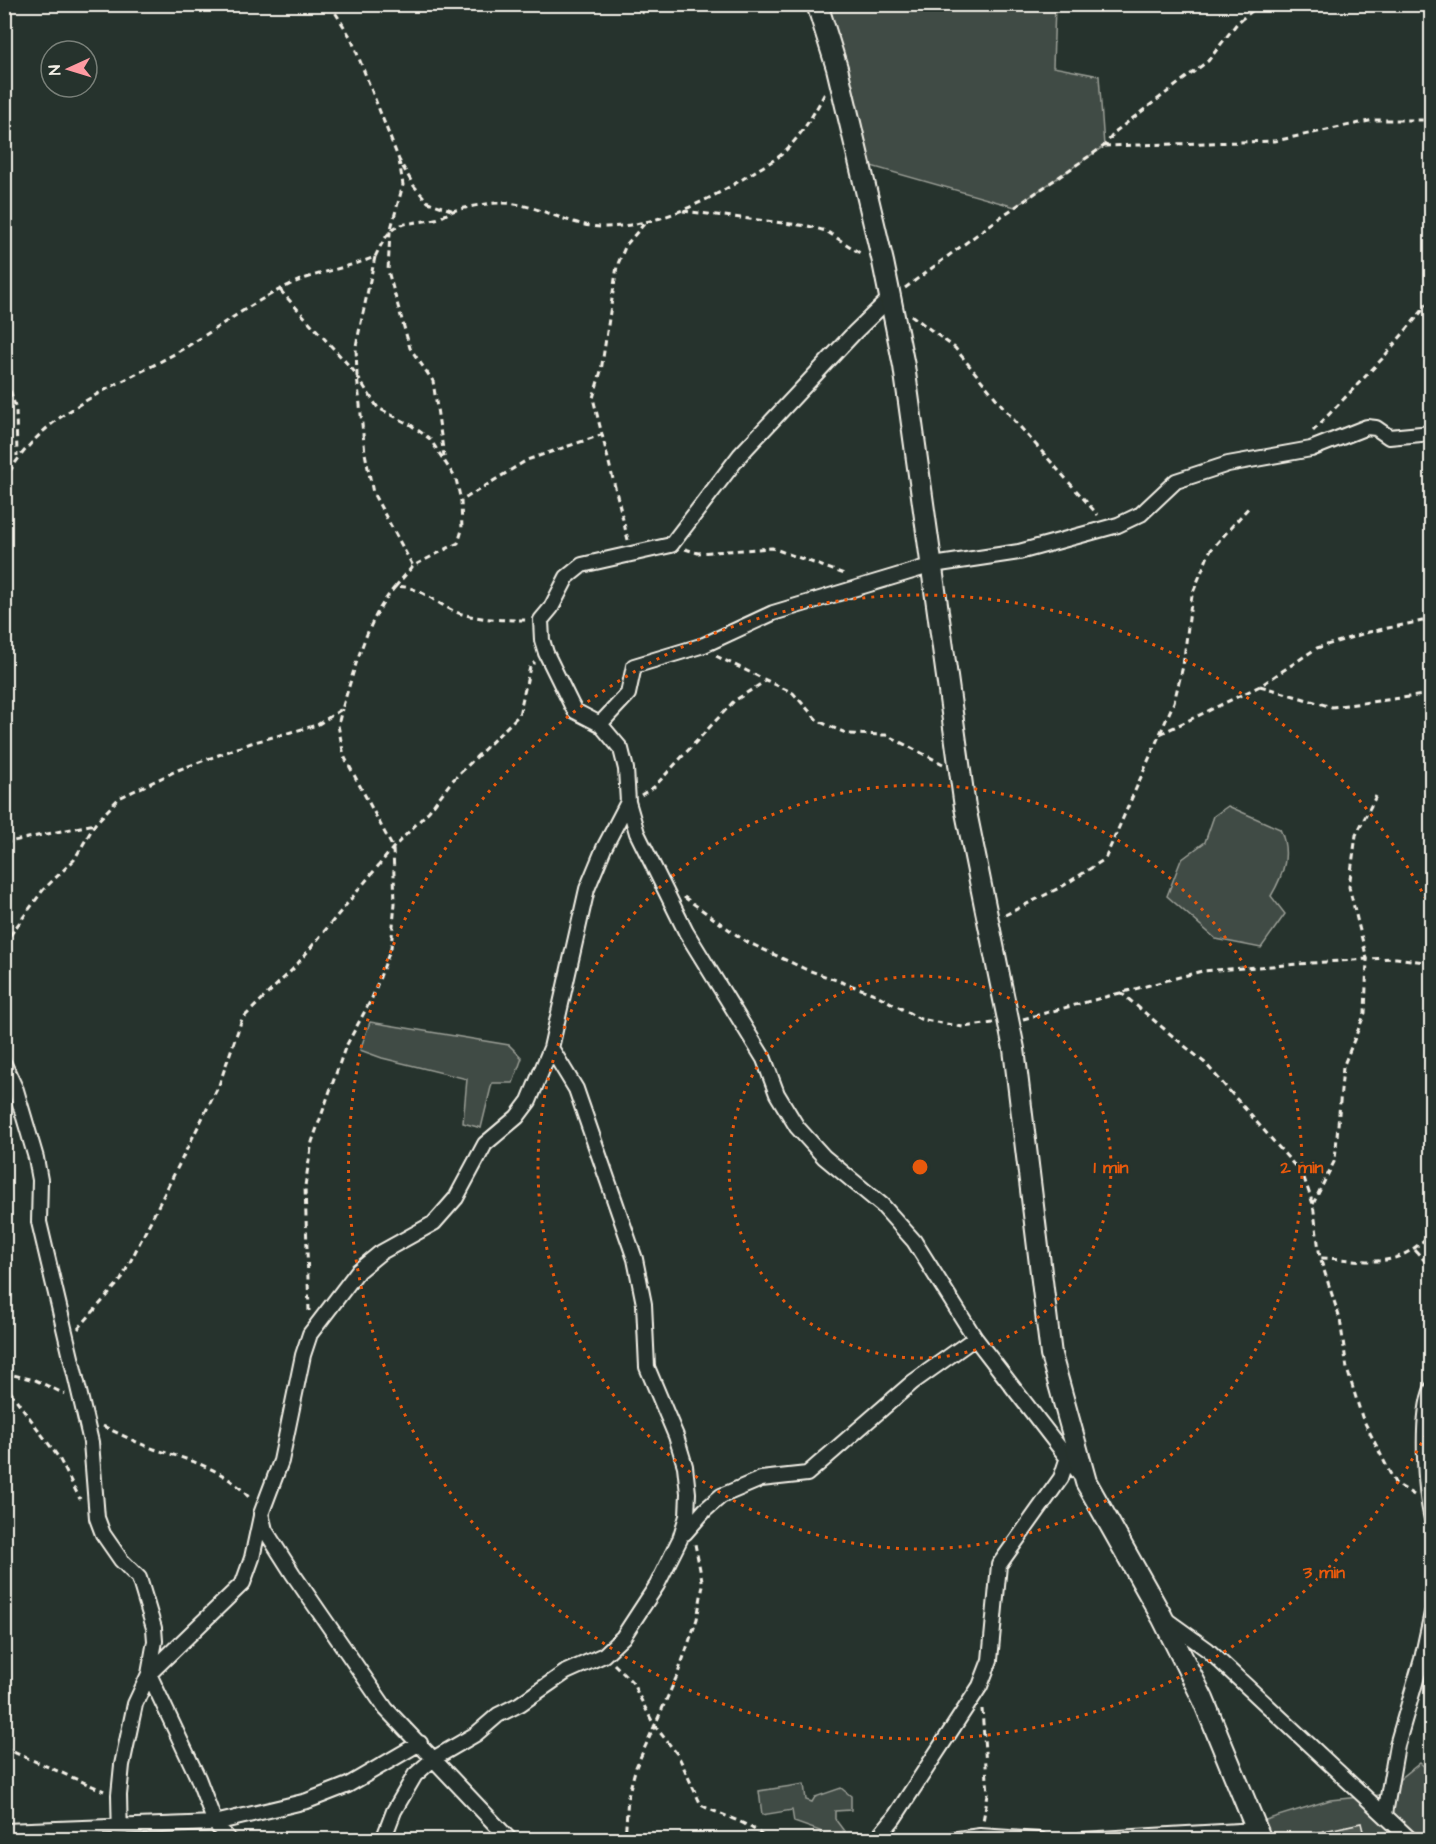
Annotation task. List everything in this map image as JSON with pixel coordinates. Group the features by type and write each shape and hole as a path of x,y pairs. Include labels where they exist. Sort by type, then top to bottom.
{"street":[{"path":"817,4 837,68 883,262 904,366 960,774 1009,1021 1051,1355 1086,1482"},
{"path":"889,299 854,333 740,455 671,545 582,565 567,577 551,608 541,620 542,640 546,653 575,711 600,724 621,749 626,769 628,802 637,833 686,932 764,1059 777,1094 796,1127 824,1157 882,1205 914,1241 975,1338 1086,1482 1162,1617 1203,1699 1259,1835 1082,1839"},
{"path":"600,724 628,694 634,666 696,647 773,613 874,585 933,565 1019,552 1107,527 1141,514 1176,481 1228,464 1311,449 1368,427 1376,428 1389,437 1431,433"},
{"path":"149,1674 243,1582 252,1558 261,1514 281,1461 303,1355 310,1334 357,1271 380,1253 434,1223 456,1198 485,1144 517,1117 529,1101 551,1048 587,889 604,848 628,802"},
{"path":"383,1839 394,1811 415,1775 433,1759 476,1734 498,1715 520,1704 566,1672 604,1654 623,1637 652,1593 680,1539 687,1516 688,1493 685,1466 676,1436 647,1367 644,1304 635,1259 576,1089 551,1048"},
{"path":"4,1064 16,1090 36,1158 40,1180 39,1222 75,1385 91,1442 97,1518 103,1534 121,1560 139,1578 147,1597 155,1641 149,1674 135,1704 122,1765 119,1795 120,1833"},
{"path":"680,1539 721,1496 761,1479 807,1474 912,1383 975,1338"},
{"path":"1431,1389 1426,1423 1427,1499 1431,1519"},
{"path":"876,1839 894,1818 980,1686 990,1660 999,1565 1062,1478 1069,1458 1071,1430"},
{"path":"261,1514 265,1530 386,1709 510,1839"},
{"path":"1385,1814 1397,1744 1422,1659 1431,1613"},
{"path":"1162,1617 1208,1650 1411,1839"},
{"path":"149,1674 198,1778 215,1823 229,1839"},
{"path":"4,1833 120,1833 215,1823 317,1797 348,1785 420,1743"},
{"path":"4,1833 26,1839"},
{"path":"950,1839 980,1836 1040,1839"}],"path":[{"path":"330,4 351,38 399,160 414,186 429,202 454,211"},
{"path":"642,14 643,4"},
{"path":"1107,527 955,348 889,299 1002,216 1104,146 1116,131 1208,61 1238,22 1261,4"},
{"path":"413,566 374,493 365,453 357,376 356,346 375,257 390,232 396,226 410,221 436,219 454,211 502,203 581,225 605,228 644,224 727,189 783,153 807,125 837,68"},
{"path":"1104,146 1275,141 1374,120 1431,120"},
{"path":"399,160 403,185 390,232 388,249 391,286 410,348 433,381 445,463"},
{"path":"681,210 808,226 826,231 844,244"},
{"path":"630,553 593,398 601,371 609,303 617,266 626,245 644,224"},
{"path":"4,481 17,458 45,428 70,408 177,352 280,290 322,273 375,257"},
{"path":"280,290 357,376 378,408 411,425 430,439 456,479 462,530 458,543 413,566 384,600 359,654 338,725 344,756 393,848 395,903 391,948 372,998 345,1048 312,1142 305,1186 310,1334"},
{"path":"1294,451 1382,359 1431,299"},
{"path":"4,370 16,409 17,458"},
{"path":"460,501 527,459 601,435"},
{"path":"989,924 1063,886 1105,860 1174,702 1183,666 1192,595 1210,551 1250,506"},
{"path":"671,545 698,553 772,548 874,585"},
{"path":"394,587 406,585 460,614 490,620 541,620"},
{"path":"1160,734 1260,686 1317,648 1369,632 1431,619"},
{"path":"696,647 793,693 818,721 848,734 886,735 960,774"},
{"path":"67,1341 121,1280 219,1085 242,1019 294,968 393,848 429,811 451,782 519,715 530,667 546,653"},
{"path":"628,802 654,787 734,701 767,680"},
{"path":"1260,686 1332,707 1431,694"},
{"path":"4,944 44,890 74,860 95,825 120,798 144,785 251,743 317,725 342,709"},
{"path":"1313,1204 1335,1161 1343,1066 1365,1013 1367,959 1349,887 1356,836 1376,796"},
{"path":"4,843 95,825"},
{"path":"664,888 689,899 745,941 805,969 875,994 920,1019 963,1027 1031,1017 1202,971 1367,959 1396,958 1431,963"},
{"path":"1120,992 1205,1063 1303,1175 1313,1204 1320,1258 1340,1319 1347,1369 1362,1417 1395,1483 1414,1496 1427,1499"},
{"path":"1320,1258 1384,1262 1415,1250 1431,1232"},
{"path":"1415,1250 1425,1261 1431,1281"},
{"path":"4,1373 35,1380 70,1396 86,1418 153,1448 196,1461 228,1479 245,1492 261,1514"},
{"path":"4,1383 59,1458 75,1493 97,1518"},
{"path":"625,1839 628,1796 636,1767 681,1664 697,1619 703,1585 691,1525"},
{"path":"604,1654 633,1682 654,1725 678,1755 701,1805 725,1813 758,1830 767,1839"},
{"path":"980,1686 988,1794 980,1836"},
{"path":"4,1748 89,1786 119,1795"}],"shaded area":[{"path":"827,5 1055,5 1053,67 1099,76 1104,146 1015,207 871,166"},
{"path":"1228,806 1280,829 1285,846 1282,871 1271,896 1285,914 1261,948 1216,939 1167,896 1181,860 1205,842 1214,816"},
{"path":"370,1022 509,1045 522,1058 513,1083 492,1083 481,1128 463,1123 467,1079 382,1058 360,1050"},
{"path":"1420,1763 1431,1772 1432,1839 1263,1839 1256,1823 1330,1800 1380,1795"},
{"path":"804,1784 806,1800 812,1802 815,1797 841,1788 851,1796 851,1810 835,1811 835,1819 850,1839 825,1839 820,1831 794,1822 792,1810 762,1815 759,1791"}],"building":[{"path":"1361,1823 1365,1839 1310,1839 1310,1834"}]}
